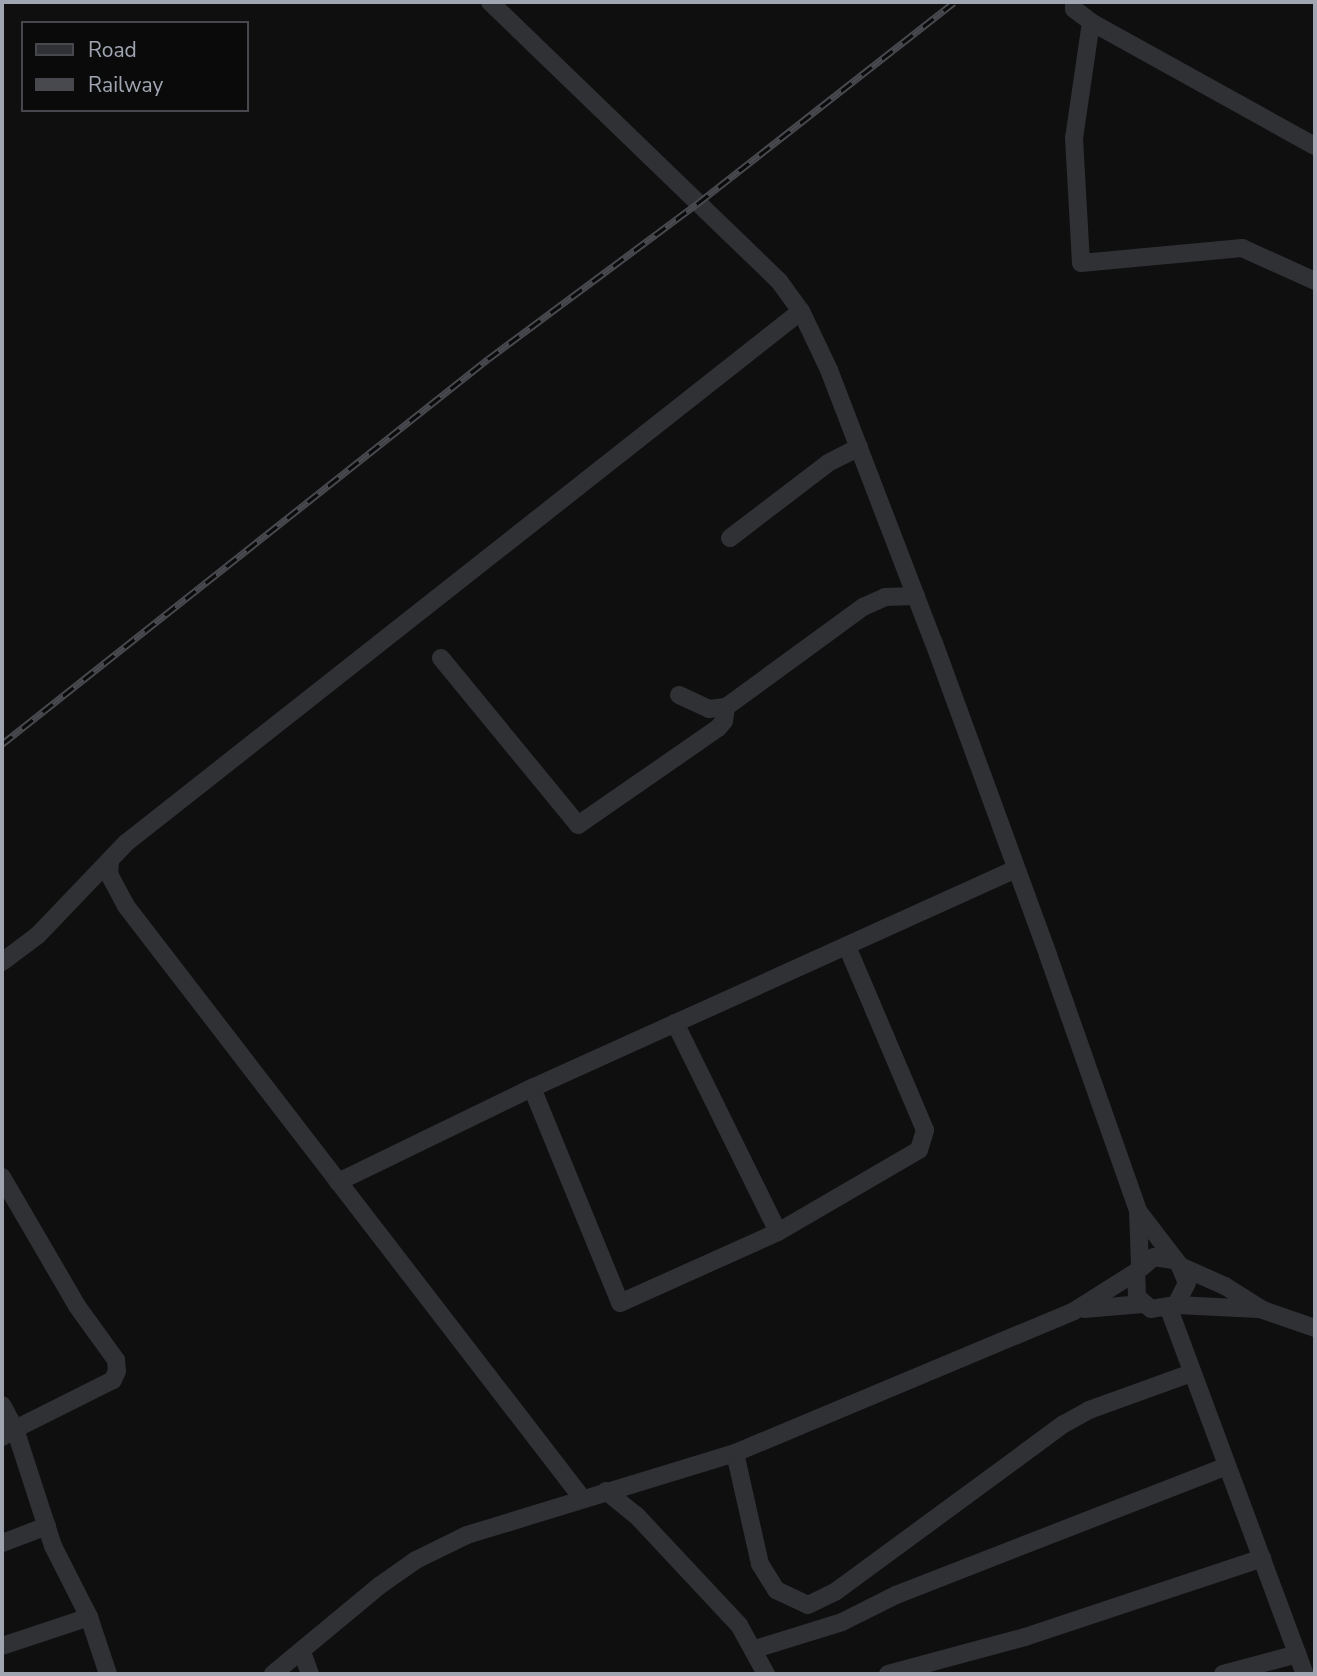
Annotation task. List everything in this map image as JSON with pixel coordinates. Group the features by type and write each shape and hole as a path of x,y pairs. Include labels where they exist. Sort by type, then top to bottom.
{"street":[{"path":"490,2 779,281 801,310 859,447 916,596 1138,1211 1176,1263 1187,1283 1172,1307 1192,1373 1305,1674"},
{"path":"1074,2 1074,9 1091,22 1315,146"},
{"path":"1091,22 1074,138 1081,263 1242,248 1315,281"},
{"path":"2,978 126,843 801,310"},
{"path":"730,538 828,463 859,447"},
{"path":"679,695 709,709 726,707 863,607 885,597 916,596"},
{"path":"441,658 578,825 718,729 724,721 726,707"},
{"path":"110,861 109,874 126,905 582,1498"},
{"path":"338,1182 532,1088 1016,869"},
{"path":"2,962 38,936"},
{"path":"532,1088 620,1303 778,1232 919,1150 925,1130 847,946"},
{"path":"675,1023 778,1232"},
{"path":"2,1177 77,1307 116,1360 117,1371 113,1380 8,1433"},
{"path":"1138,1211 1138,1269 1133,1289 1143,1304"},
{"path":"272,1674 302,1653 416,1560 467,1535 735,1453 1074,1311 1154,1257 1176,1263 1225,1286 1263,1310 1315,1328"},
{"path":"1074,1311 1143,1304 1263,1310"},
{"path":"735,1453 760,1563 776,1590 808,1605 835,1592 1064,1423 1089,1410 1192,1373"},
{"path":"2,1405 8,1433 89,1617 108,1674"},
{"path":"755,1649 842,1622 896,1595 1227,1466"},
{"path":"606,1491 636,1516 662,1548 739,1625 755,1649 766,1674"},
{"path":"2,1543 47,1526"},
{"path":"888,1674 1025,1637 1262,1558"},
{"path":"2,1646 89,1617"},
{"path":"302,1653 310,1674"},
{"path":"1223,1674 1297,1654"}],"railway":[{"path":"2,744 488,359 698,203 954,2"}]}
